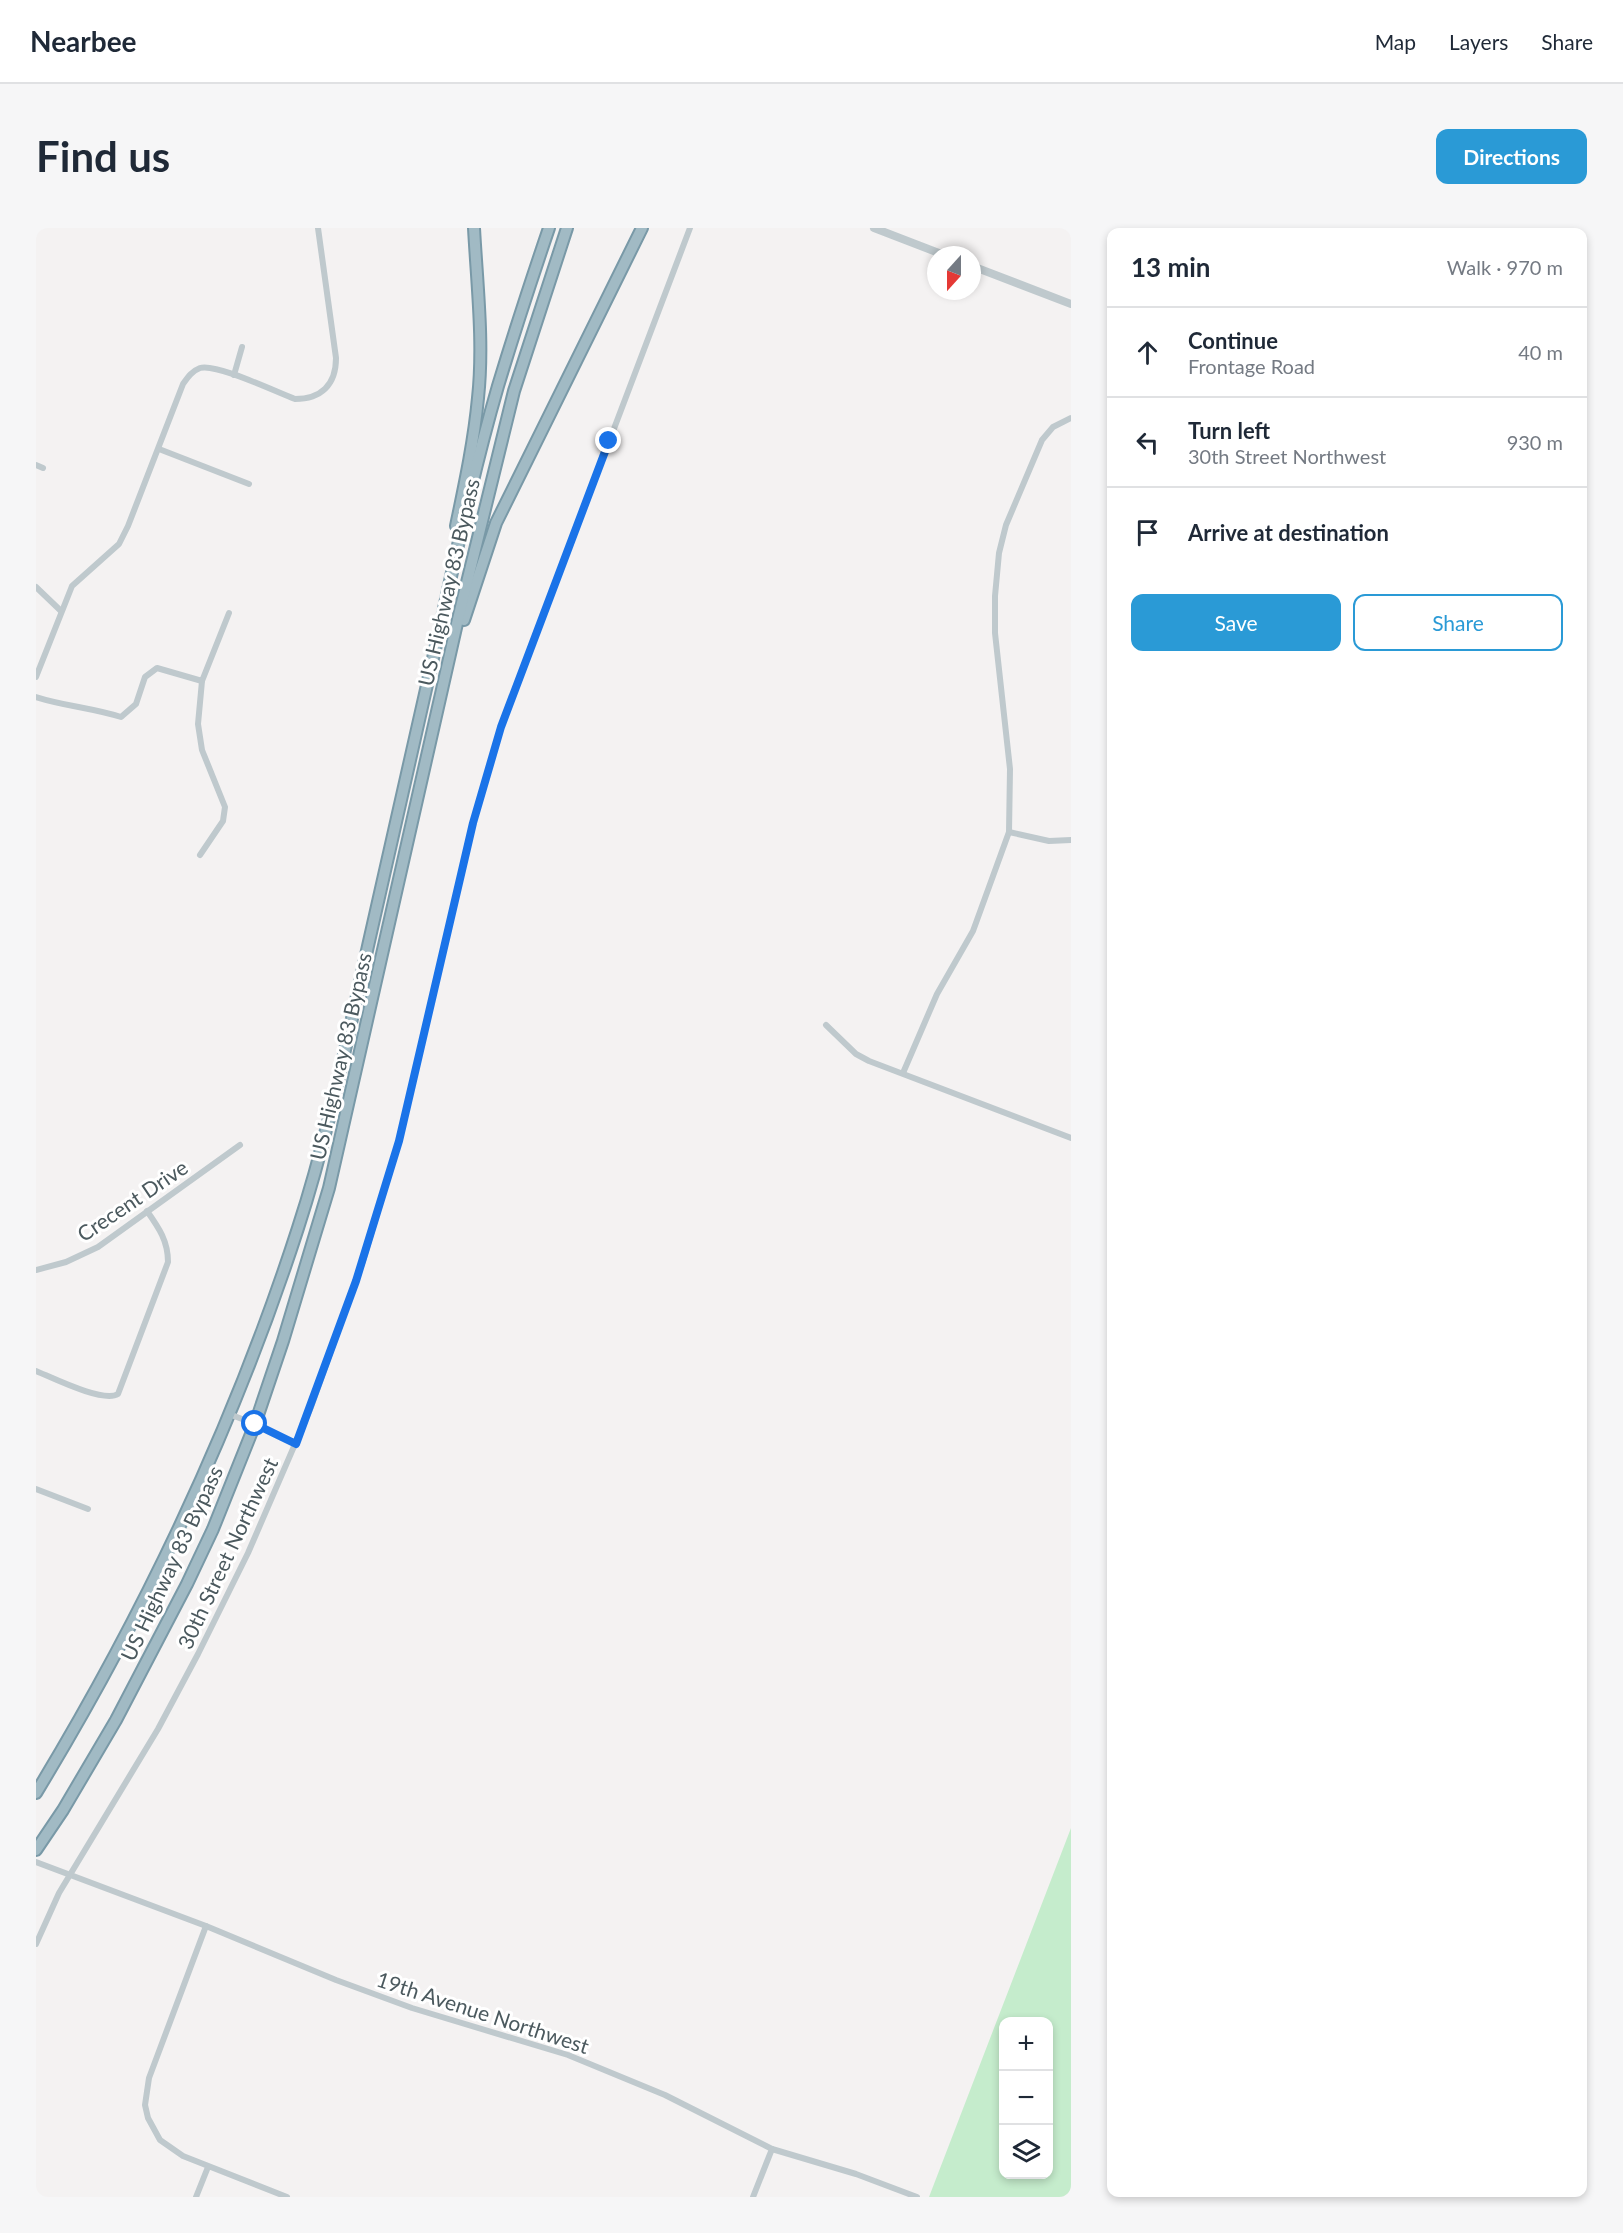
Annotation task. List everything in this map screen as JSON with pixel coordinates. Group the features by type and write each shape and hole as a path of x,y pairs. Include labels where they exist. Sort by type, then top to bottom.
{"highway":[{"path":"444,612 446,576 470,459 478,398 479,339 474,228"},
{"name":"US Highway 83 Bypass","path":"36,1793 102,1683 145,1599 211,1458 244,1380 298,1229 336,1092 444,612 497,390 549,228"},
{"name":"US Highway 83 Bypass","path":"36,1850 63,1810 116,1720 187,1584 213,1528 255,1424 301,1288 329,1188 514,391 567,228"},
{"path":"455,639 467,612 482,559 496,523 642,228"}],"street":[{"path":"36,677 72,586 119,544 159,449 183,384 190,374 198,368 206,367 234,375 295,399 308,399 322,393 333,377 336,366 318,228"},
{"name":"30th Street Northwest","path":"36,1944 59,1893 158,1730 198,1654 243,1564 296,1444 359,1272 399,1141 473,823 501,727 690,228"},
{"path":"874,228 927,248"},
{"path":"981,269 1071,304"},
{"path":"234,375 242,347"},
{"path":"903,1073 937,994 973,931 1010,832 1010,770 995,633 995,596 999,553 1005,525 1042,440 1053,427 1071,418"},
{"path":"159,449 249,484"},
{"path":"36,587 61,611"},
{"path":"200,855 223,821 225,807 202,750 198,724 202,681 229,613"},
{"path":"36,697 60,705 99,710 121,717 136,704 145,677 157,668 202,681"},
{"path":"1010,832 1049,841 1071,840"},
{"path":"826,1025 856,1054 1071,1138"},
{"name":"Crecent Drive","path":"36,1270 66,1262 99,1246 240,1145"},
{"path":"36,1371 100,1396 112,1398 117,1394 168,1262 168,1247 164,1236 147,1211"},
{"path":"229,1414 296,1444"},
{"path":"36,1489 88,1509"},
{"name":"19th Avenue Northwest","path":"36,1862 206,1926 336,1980 412,2008 568,2055 665,2095 772,2149 846,2171 917,2197"},
{"path":"206,1926 149,2078 145,2105 151,2125 160,2140 171,2149 208,2167 287,2197"},
{"path":"753,2197 772,2149"},
{"path":"196,2197 208,2167"}],"green space":[{"path":"1071,1828 1071,2197 929,2197"}],"route":[{"path":"255,1424 296,1444 336,1339 363,1261 399,1141 487,771 517,681 609,441"}]}
